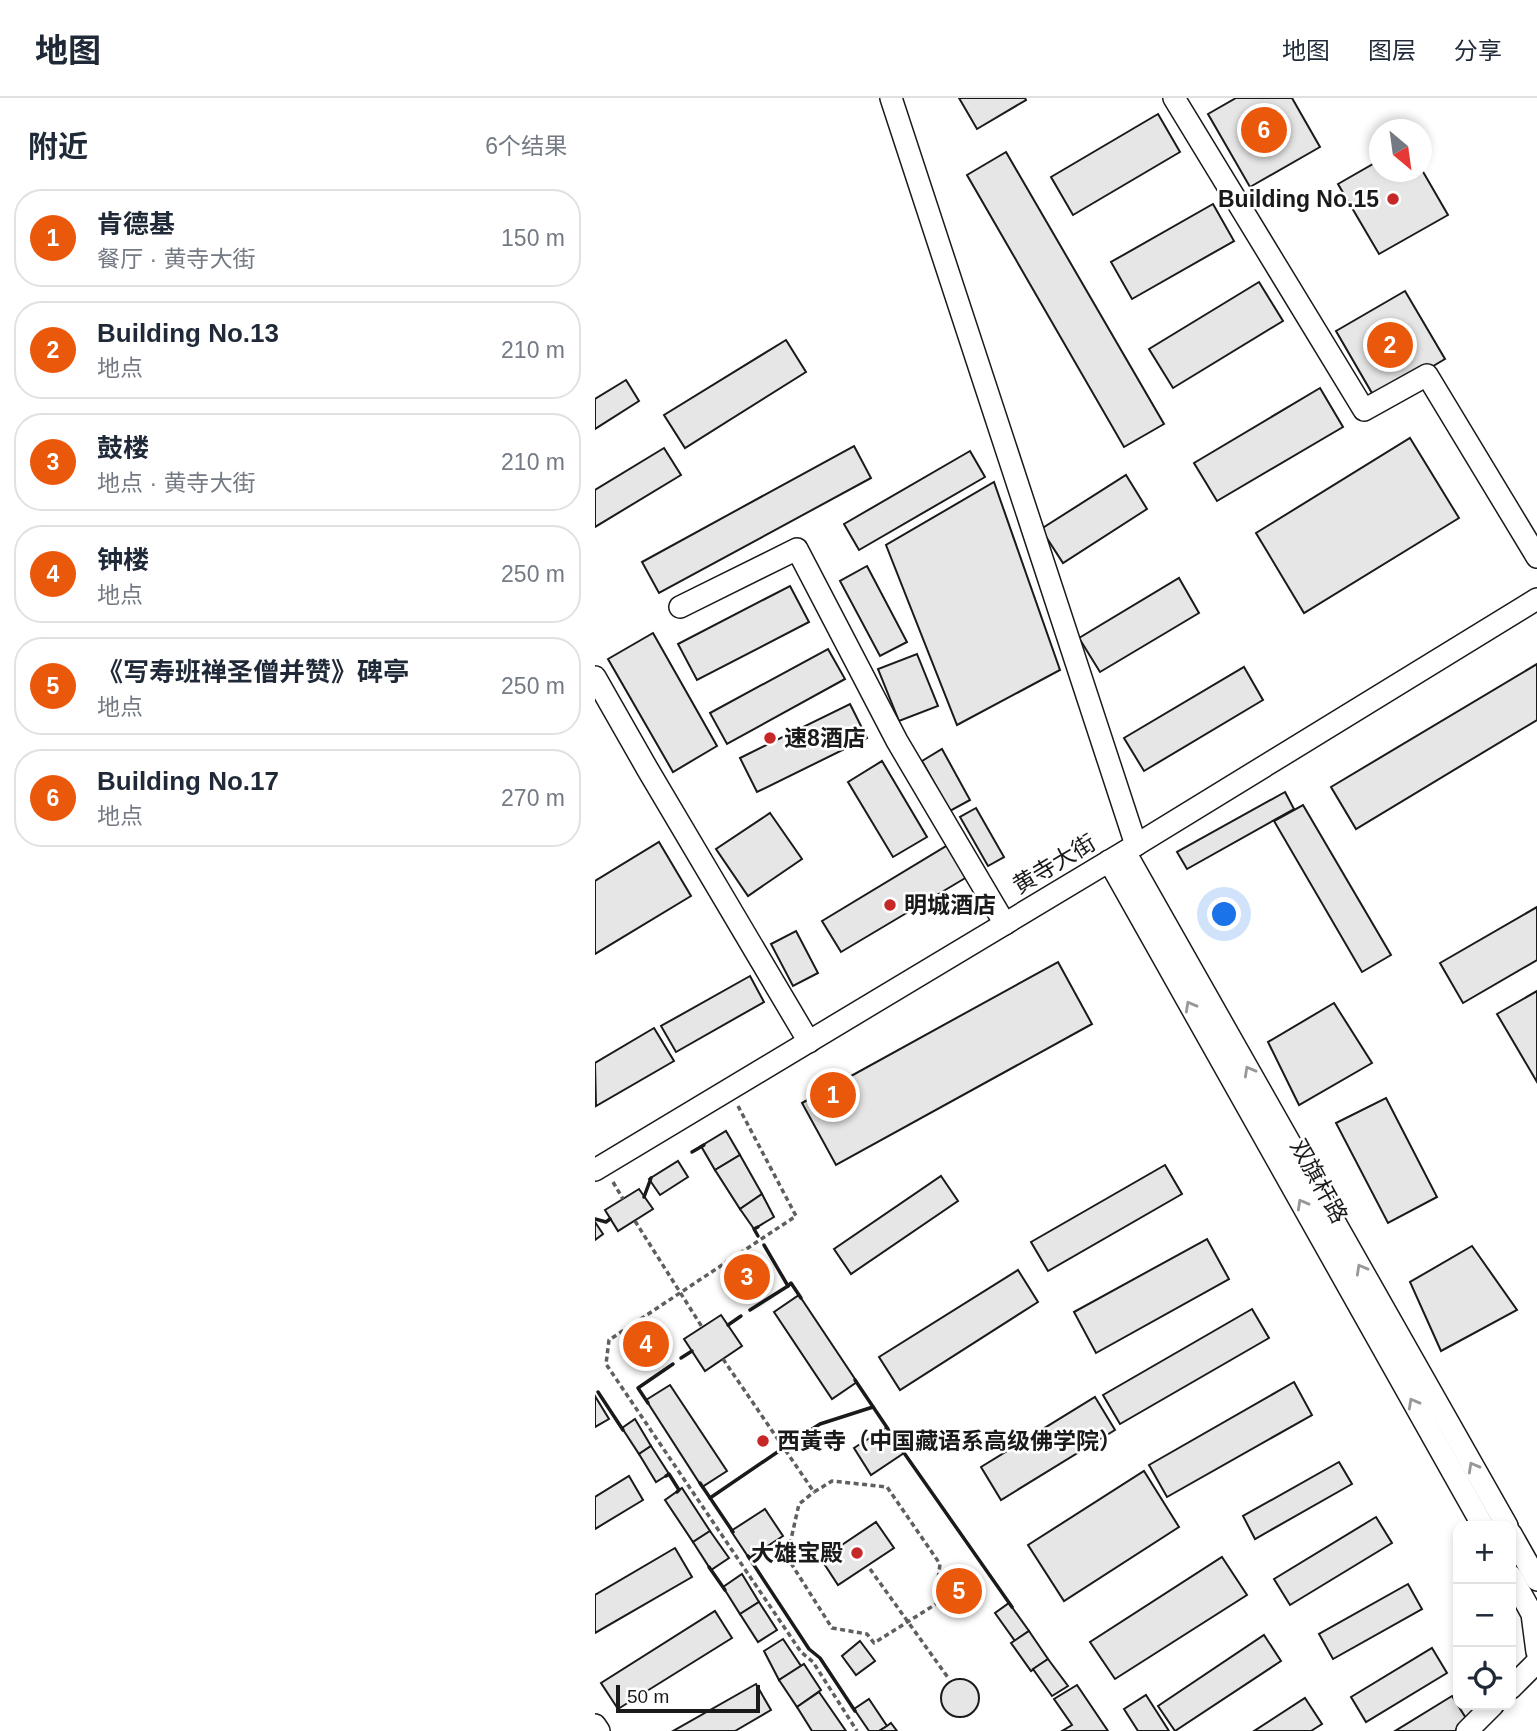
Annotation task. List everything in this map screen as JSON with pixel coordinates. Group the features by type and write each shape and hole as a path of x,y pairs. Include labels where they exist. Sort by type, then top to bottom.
{"street":[{"path":"891,98 1123,853 1504,1521"},
{"path":"1174,98 1364,410 1427,375 1537,557"},
{"path":"680,607 797,549 897,741 1005,924"},
{"name":"黄寺大街","path":"595,1170 1123,853 1537,599"},
{"path":"595,677 647,771 809,1042"},
{"name":"双旗杆路","path":"1123,853 1480,1521"},
{"path":"1516,1543 1537,1580"},
{"path":"1515,1584 1532,1614 1537,1652"},
{"path":"1516,1683 1537,1662"},
{"path":"1467,1731 1488,1710"},
{"path":"595,1725 599,1731"}],"path":[{"path":"729,1089 796,1216 609,1340 606,1364 801,1652 813,1662 857,1731"},
{"path":"635,1221 702,1327"},
{"path":"723,1359 814,1492"},
{"path":"832,1481 887,1487 940,1564 937,1587 944,1599 874,1643 867,1634 832,1628 787,1558 799,1504 814,1492 832,1481"},
{"path":"870,1569 949,1679"}],"building":[{"path":"959,98 1025,98 1026,100 977,129"},
{"path":"1236,98 1292,98 1320,147 1250,187 1208,114"},
{"path":"1158,114 1180,152 1073,215 1051,177"},
{"path":"1006,152 1164,424 1124,447 967,175"},
{"name":"Building No.15","path":"1369,166 1369,182 1429,182 1448,215 1379,254 1338,184"},
{"path":"1213,204 1234,241 1132,299 1111,262"},
{"path":"1259,282 1283,321 1173,388 1149,349"},
{"path":"1405,291 1445,359 1376,400 1336,331"},
{"path":"786,340 806,372 685,448 664,415"},
{"path":"626,380 639,401 595,429 595,399"},
{"path":"1320,388 1343,427 1217,501 1194,463"},
{"path":"1410,438 1459,518 1304,613 1256,533"},
{"path":"854,446 871,478 659,593 642,562"},
{"path":"664,448 681,475 595,527 595,490"},
{"path":"970,451 985,477 859,550 844,524"},
{"path":"1126,475 1147,509 1063,563 1041,529"},
{"path":"994,482 1060,670 957,725 886,545"},
{"path":"867,566 907,642 880,656 840,581"},
{"path":"1179,578 1199,613 1100,672 1079,638"},
{"path":"790,586 809,622 697,680 678,644"},
{"path":"653,633 717,746 673,772 608,659"},
{"path":"828,649 845,679 727,744 710,713"},
{"path":"917,654 938,706 899,721 878,669"},
{"path":"1537,664 1537,720 1356,829 1331,787"},
{"path":"1244,667 1263,700 1144,771 1124,738"},
{"path":"850,704 867,738 757,792 740,758"},
{"path":"942,749 970,800 950,811 922,761"},
{"path":"882,761 927,837 893,857 848,782"},
{"path":"1285,792 1294,809 1187,869 1177,852"},
{"path":"1303,805 1391,955 1362,972 1274,821"},
{"path":"976,808 1004,857 988,866 960,817"},
{"path":"770,813 802,859 748,896 716,849"},
{"path":"659,842 691,896 595,954 595,881"},
{"path":"948,845 967,877 841,952 822,921"},
{"path":"1537,907 1537,960 1463,1003 1440,963"},
{"path":"796,931 818,973 793,986 771,944"},
{"path":"1058,962 1092,1024 836,1165 802,1103"},
{"path":"750,976 764,1002 676,1052 661,1026"},
{"path":"1537,991 1537,1082 1497,1014"},
{"path":"1334,1003 1372,1063 1299,1105 1268,1042"},
{"path":"654,1028 674,1061 596,1106 595,1063"},
{"path":"1386,1098 1437,1197 1388,1223 1336,1123"},
{"path":"726,1131 740,1155 715,1170 701,1146"},
{"path":"740,1155 762,1194 740,1209 715,1170"},
{"path":"678,1161 688,1177 660,1195 649,1179"},
{"path":"1165,1165 1182,1194 1048,1271 1031,1242"},
{"path":"941,1176 958,1201 851,1274 834,1249"},
{"path":"639,1189 653,1209 618,1231 605,1210"},
{"path":"762,1194 774,1217 754,1229 740,1209"},
{"path":"595,1222 603,1234 595,1240"},
{"path":"1207,1239 1229,1279 1096,1353 1074,1312"},
{"path":"1472,1246 1517,1310 1441,1351 1410,1282"},
{"path":"751,1260 764,1282 743,1295 729,1273"},
{"path":"1018,1270 1038,1302 900,1390 879,1357"},
{"path":"799,1295 857,1382 832,1399 774,1312"},
{"path":"1252,1309 1269,1338 1120,1424 1103,1395"},
{"path":"721,1315 742,1346 705,1371 684,1339"},
{"path":"650,1327 663,1348 642,1361 629,1340"},
{"path":"1294,1382 1312,1415 1167,1497 1149,1465"},
{"path":"670,1385 727,1471 702,1487 646,1400"},
{"path":"595,1396 609,1419 595,1427"},
{"path":"1095,1397 1115,1430 1001,1500 981,1467"},
{"path":"635,1419 651,1446 639,1454 622,1428"},
{"path":"887,1427 904,1453 871,1475 854,1448"},
{"path":"651,1446 669,1474 656,1482 639,1454"},
{"path":"1339,1462 1352,1484 1255,1539 1243,1516"},
{"path":"1144,1471 1179,1527 1064,1601 1028,1545"},
{"path":"629,1476 643,1500 595,1529 595,1497"},
{"path":"682,1488 710,1531 693,1542 665,1500"},
{"path":"765,1509 783,1536 749,1558 731,1531"},
{"path":"1376,1517 1392,1543 1290,1605 1274,1579"},
{"name":"大雄宝殿","path":"876,1522 894,1548 838,1585 821,1559"},
{"path":"710,1531 729,1558 711,1570 693,1542"},
{"path":"675,1548 692,1577 595,1633 595,1595"},
{"path":"1222,1557 1247,1595 1115,1679 1090,1642"},
{"path":"742,1574 759,1602 740,1614 723,1587"},
{"path":"961,1574 976,1594 957,1608 942,1588"},
{"path":"1408,1584 1422,1609 1333,1659 1319,1634"},
{"path":"759,1602 777,1630 758,1642 740,1614"},
{"path":"1009,1603 1029,1631 1015,1641 995,1613"},
{"path":"715,1611 732,1638 618,1709 601,1683"},
{"path":"1029,1631 1048,1659 1031,1671 1011,1643"},
{"path":"1264,1635 1281,1661 1175,1731 1158,1706"},
{"path":"783,1639 801,1666 779,1680 764,1651"},
{"path":"860,1641 875,1661 856,1675 842,1656"},
{"path":"1432,1648 1447,1673 1366,1722 1351,1697"},
{"path":"1048,1659 1068,1686 1052,1696 1033,1669"},
{"path":"804,1664 821,1690 797,1707 779,1680"},
{"path":"960,1679 974,1684 979,1698 974,1712 960,1717 946,1712 941,1698 946,1684"},
{"path":"756,1684 771,1710 735,1731 673,1731"},
{"path":"1077,1685 1108,1731 1062,1731 1072,1725 1054,1699"},
{"path":"819,1692 846,1731 812,1731 797,1707"},
{"path":"1146,1695 1169,1731 1138,1731 1124,1709"},
{"path":"1452,1696 1453,1710 1461,1710 1469,1723 1455,1731 1395,1731"},
{"path":"1305,1698 1322,1724 1311,1731 1254,1731"},
{"path":"869,1699 887,1726 879,1731 869,1731 854,1709"},
{"path":"891,1723 897,1731 879,1731 887,1726"}],"wall":[{"path":"692,1152 704,1145"},
{"path":"644,1197 651,1178"},
{"path":"595,1219 606,1222 610,1219"},
{"path":"758,1227 754,1229 758,1236"},
{"path":"750,1310 788,1286 764,1245"},
{"path":"788,1286 791,1283 801,1298"},
{"path":"728,1325 741,1316"},
{"path":"681,1358 692,1351"},
{"path":"648,1403 638,1388 673,1364"},
{"path":"855,1380 888,1429"},
{"path":"598,1392 623,1430"},
{"path":"795,1440 820,1424 873,1407"},
{"path":"902,1450 1012,1607"},
{"path":"710,1498 779,1451"},
{"path":"666,1476 669,1474 679,1490 677,1492"},
{"path":"700,1483 733,1532"},
{"path":"748,1556 809,1649 820,1658 855,1711"},
{"path":"709,1567 725,1590"}],"place":[{"name":"Building No.17","path":"1264,130"},
{"name":"Building No.15","path":"1393,199"},
{"name":"Building No.13","path":"1390,345"},
{"name":"速8酒店","path":"770,738"},
{"name":"明城酒店","path":"890,905"},
{"name":"肯德基","path":"833,1095"},
{"name":"鼓楼","path":"747,1277"},
{"name":"钟楼","path":"646,1344"},
{"name":"西黃寺（中国藏语系高级佛学院）","path":"763,1441"},
{"name":"大雄宝殿","path":"857,1553"},
{"name":"《写寿班禅圣僧并赞》碑亭","path":"959,1591"}]}
